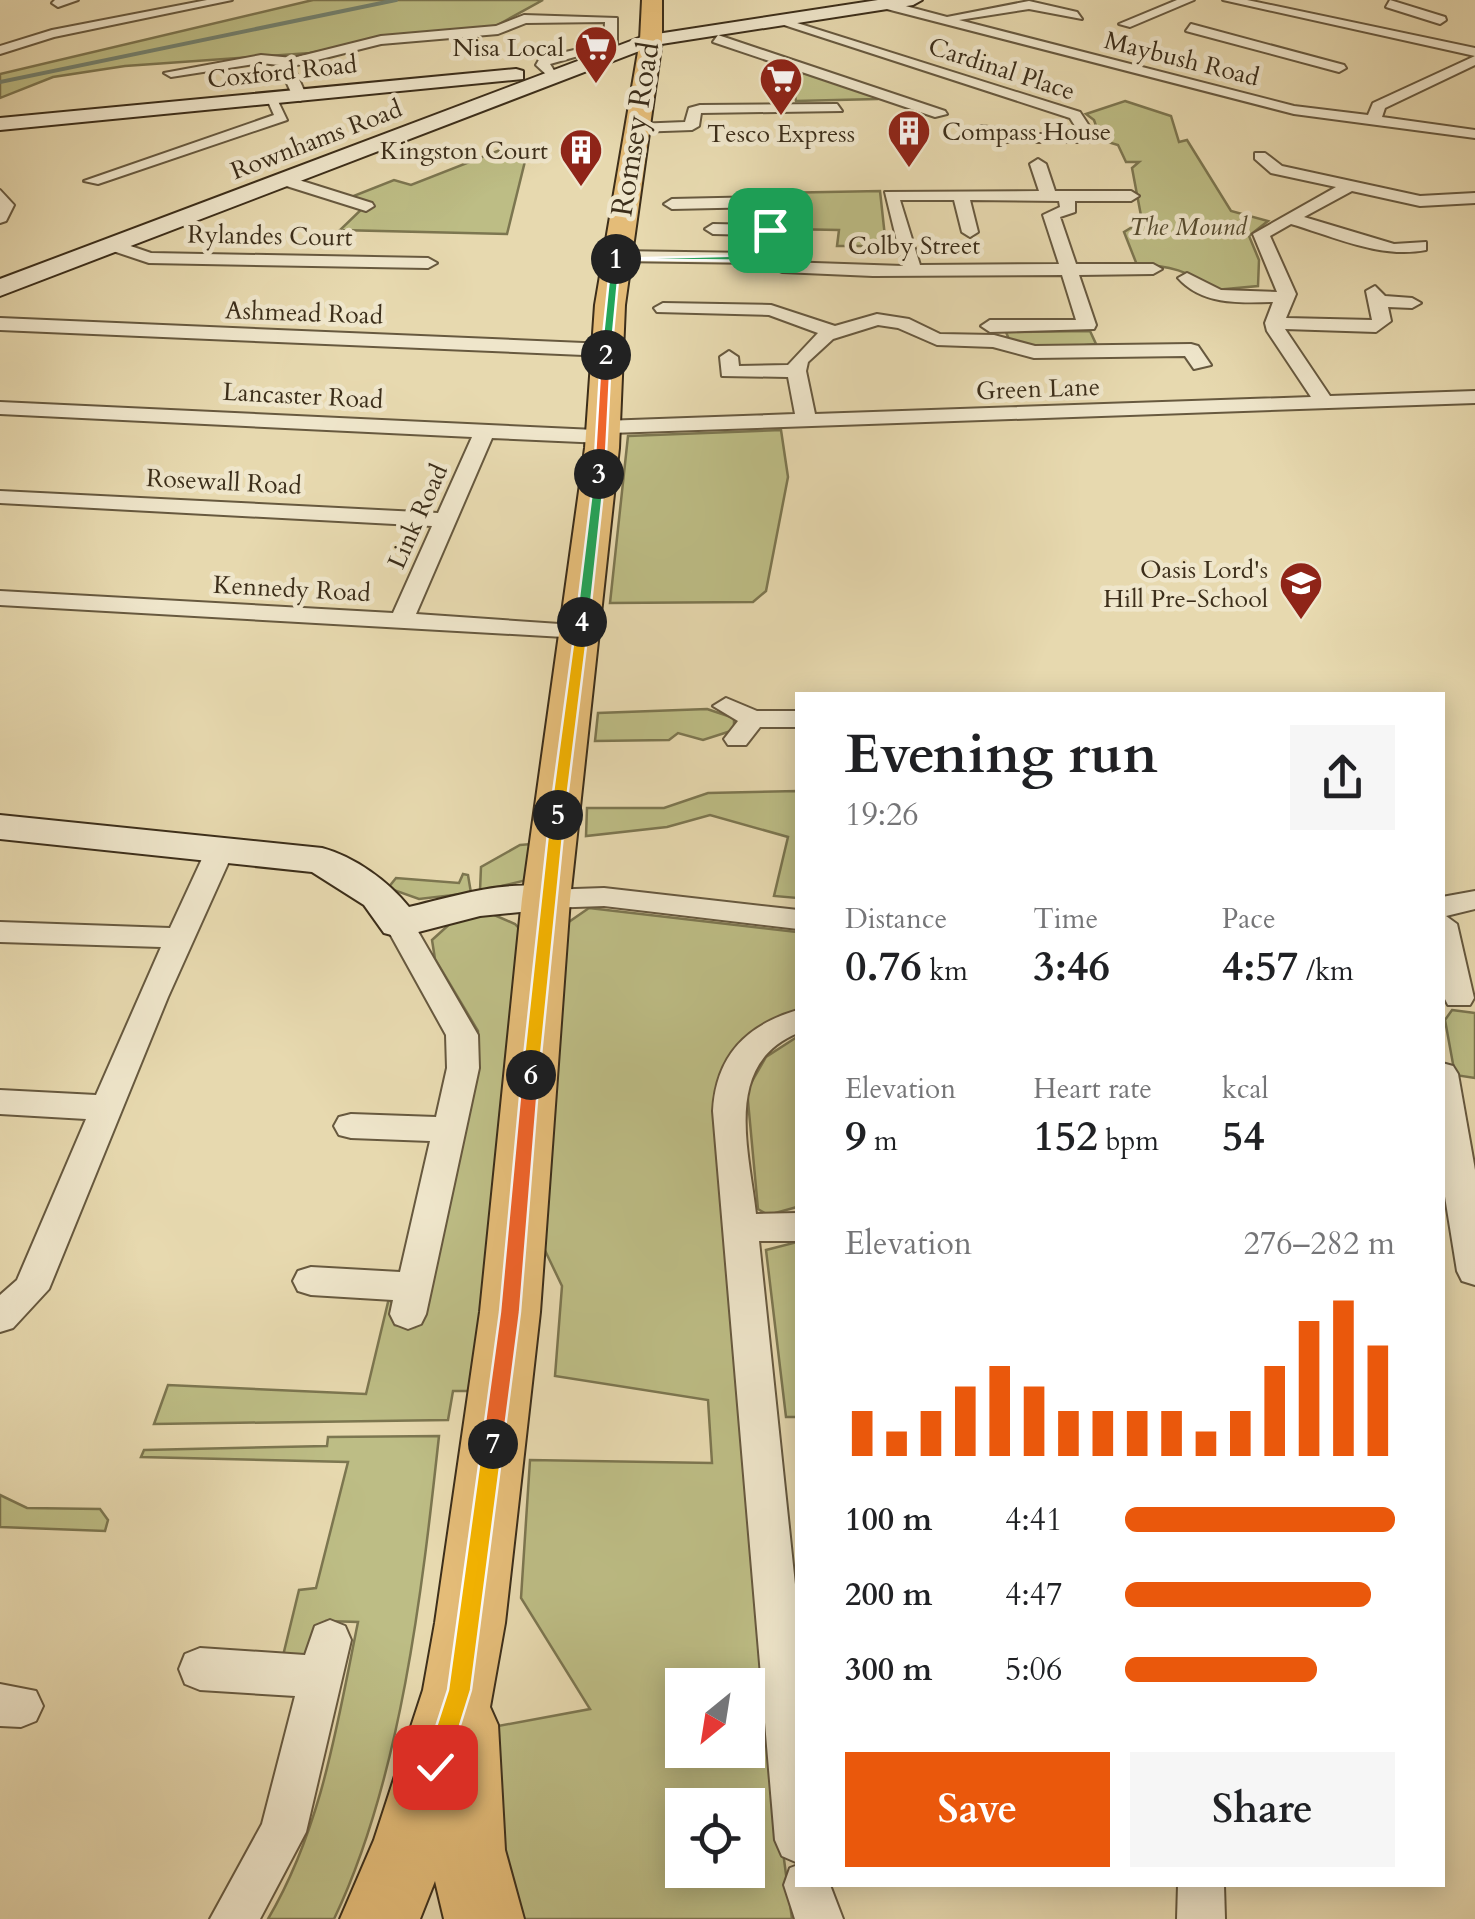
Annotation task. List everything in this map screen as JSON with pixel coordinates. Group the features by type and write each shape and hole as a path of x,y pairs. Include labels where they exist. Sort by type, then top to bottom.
{"main road":[{"name":"Romsey Road","path":"380,1919 411,1844 459,1690 510,1312 546,899 603,432 606,350 616,256 651,40 652,0"},
{"name":"Romsey Road","path":"459,1690 466,1850 484,1919"}],"street":[{"path":"58,3 72,0"},
{"path":"0,50 52,34 226,0"},
{"path":"300,97 285,64 381,40 498,30 550,0"},
{"name":"Rownhams Road","path":"0,288 560,71 651,40 913,0"},
{"path":"1126,24 1188,0"},
{"path":"1229,0 1475,52"},
{"path":"940,19 1029,4 1070,13 1088,2"},
{"name":"Maybush Road","path":"883,4 1294,110 1475,134"},
{"path":"1376,30 1432,19 1390,4"},
{"path":"1242,42 1308,16"},
{"path":"524,18 607,20 610,45 542,65 560,71"},
{"name":"Cardinal Place","path":"782,20 1075,114 1090,138 1005,139 1001,132 985,129"},
{"path":"1108,20 1147,30"},
{"path":"1191,28 1339,68"},
{"path":"718,39 940,114"},
{"path":"820,48 845,41"},
{"path":"783,58 802,52"},
{"path":"1374,120 1378,106 1475,60"},
{"path":"172,72 247,61 293,62"},
{"name":"Coxford Road","path":"2,127 560,71"},
{"path":"885,96 954,76"},
{"path":"782,90 784,108"},
{"path":"92,182 276,120 282,117 271,100"},
{"path":"636,126 692,126 694,112 700,109 837,108"},
{"path":"990,326 1088,325 1052,215 1069,208 1038,164"},
{"path":"1261,165 1420,202 1473,200"},
{"path":"283,180 366,206"},
{"path":"1326,404 1279,309 1285,286 1261,234 1352,185"},
{"path":"0,195 6,205 0,218"},
{"path":"914,271 891,195 1131,196"},
{"path":"961,195 970,232"},
{"path":"672,204 767,202 774,208 760,258"},
{"path":"1288,218 1397,259 1420,246"},
{"path":"713,230 770,230"},
{"name":"Rylandes Court","path":"113,245 150,258 428,263"},
{"name":"Colby Street","path":"616,256 760,258 782,267 914,271 1153,269"},
{"path":"1187,278 1199,291 1245,297 1279,309 1376,326 1382,321 1376,296 1412,303"},
{"path":"663,308 691,300 772,310 833,332"},
{"path":"807,423 796,371 810,348 833,332 890,319 937,339 994,341 1034,352 1192,350 1201,365"},
{"name":"Ashmead Road","path":"0,324 606,350"},
{"path":"1070,352 1078,375"},
{"path":"728,358 729,372 796,371"},
{"name":"Green Lane","path":"603,432 1475,397"},
{"name":"Lancaster Road","path":"0,408 563,436 603,432"},
{"name":"Link Road","path":"401,622 484,432"},
{"name":"Rosewall Road","path":"0,497 446,520"},
{"name":"Kennedy Road","path":"0,598 581,632"},
{"path":"726,706 745,729 795,719"},
{"path":"0,826 302,857 336,867 378,896 400,922 462,1036 462,1068 411,1300 312,1282"},
{"path":"0,1317 31,1289 221,848"},
{"path":"400,922 480,904 604,897 795,920"},
{"path":"1445,906 1475,900"},
{"path":"0,932 180,938"},
{"path":"1445,937 1459,998"},
{"path":"795,1022 754,1042 732,1073 729,1111 795,1808"},
{"path":"1445,1092 1475,1271"},
{"path":"0,1102 109,1108"},
{"path":"351,1126 450,1130"},
{"path":"740,1228 795,1226"},
{"path":"200,1668 326,1659 282,1832 234,1919"},
{"path":"808,1887 819,1919"},
{"path":"1201,1887 1201,1919"}],"green space":[{"path":"313,0 543,0 494,27 381,39 310,53 125,66 53,77 0,98 0,74"},
{"path":"777,62 877,99 796,101 791,76"},
{"name":"The Mound","path":"1125,101 1171,116 1179,142 1187,140 1231,211 1268,221 1249,236 1259,260 1258,286 1215,290 1178,270 1137,265 1124,232 1142,221 1132,168 1139,162 1126,162 1118,145 1101,140 1094,120 1086,114"},
{"path":"500,150 527,153 507,234 340,230 365,206 351,197 394,180 411,185"},
{"path":"880,191 886,246 837,246 839,230 786,229 777,224 774,193"},
{"path":"1090,331 1096,344 1038,350 1010,342 1006,332"},
{"path":"781,430 788,477 766,591 753,602 610,603 628,436"},
{"path":"707,709 734,718 734,730 703,740 678,733 669,740 595,741 598,713"},
{"path":"795,791 795,898 774,896 788,837 710,815 667,827 586,836 587,808 664,808 708,793"},
{"path":"531,844 531,879 480,891 481,867 520,845"},
{"path":"463,874 468,875 471,893 419,899 388,888 396,878 459,883"},
{"path":"589,908 795,932 795,1013 763,1027 738,1045 722,1071 715,1108 781,1837 792,1919 513,1919 498,1829 498,1726 590,1709 521,1598 530,1460 712,1463 708,1400 555,1376 562,1286 540,1240 563,926"},
{"path":"492,914 515,924 525,935 475,1391 453,1391 448,1420 154,1424 168,1385 366,1394 389,1298 395,1308 395,1325 415,1327 457,1160 478,1053 478,1031 435,959 432,940 453,921"},
{"path":"1452,1010 1475,1013 1475,1078 1455,1075 1445,1020"},
{"path":"795,1038 795,1208 768,1215 758,1209 747,1090 766,1057"},
{"path":"795,1243 795,1417 786,1417 766,1250"},
{"path":"439,1436 405,1683 392,1746 357,1864 334,1919 268,1919 287,1884 315,1812 358,1622 326,1621 308,1654 281,1664 299,1590 316,1588 348,1462 141,1457 144,1450 327,1446 328,1437"},
{"path":"0,1495 27,1508 100,1509 108,1520 105,1531 0,1527"}],"waterway":[{"path":"0,82 396,0"}],"place":[{"name":"Nisa Local","path":"596,85"},
{"name":"Tesco Express","path":"781,117"},
{"name":"Compass House","path":"909,169"},
{"name":"Kingston Court","path":"581,188"},
{"name":"Oasis Lord's Hill Pre-School","path":"1301,621"}],"route":[{"path":"435,1767 459,1690 510,1312 546,899 601,459 606,350 616,256 760,258 770,230"}]}
